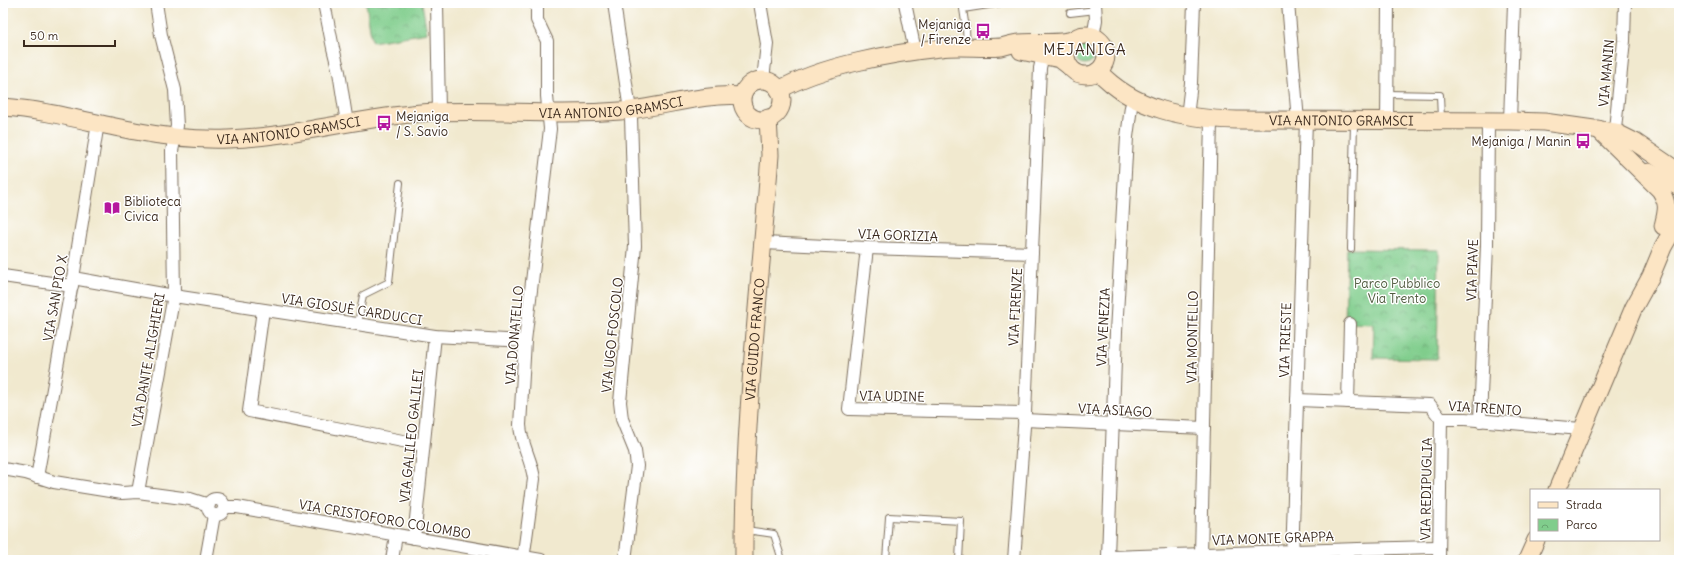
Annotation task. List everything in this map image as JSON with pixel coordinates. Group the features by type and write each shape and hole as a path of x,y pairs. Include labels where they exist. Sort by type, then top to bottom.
{"main road":[{"path":"779,90 821,72 863,61 914,51 967,46 1001,47 1043,54 1060,59 1073,70 1082,75 1093,74 1098,71 1102,67 1106,55 1103,44 1093,36 1083,36 1063,43 1024,42 1001,47"},
{"path":"1069,66 1066,55 1067,50 1073,40"},
{"name":"VIA ANTONIO GRAMSCI","path":"1098,71 1115,88 1134,99 1174,114 1188,117 1211,120 1440,120 1544,122 1609,135 1635,142 1679,172"},
{"path":"763,80 771,82 779,90 782,102 773,116 758,119 749,115 743,106 742,96 744,91 752,82 763,80"},
{"name":"VIA ANTONIO GRAMSCI","path":"3,107 47,112 137,132 175,137 229,139 256,137 420,113 549,113 630,110 724,95 742,96"},
{"name":"VIA GUIDO FRANCO","path":"744,560 744,530 751,395 770,155 768,118"},
{"path":"1609,135 1630,161 1660,190 1666,198 1667,207 1663,226 1644,274 1634,307"},
{"path":"1630,161 1661,179 1679,187"},
{"path":"1663,226 1679,202"},
{"path":"1557,489 1581,429 1634,307 1679,219"},
{"path":"1527,560 1536,541"}],"street":[{"name":"VIA DANTE ALIGHIERI","path":"138,492 174,295 172,152 177,126 175,90 161,36 156,3"},
{"path":"324,3 333,48 340,72 347,123"},
{"path":"437,3 439,112"},
{"name":"VIA DONATELLO","path":"523,558 534,479 533,466 520,436 526,341 550,129 547,96 547,41 537,20 537,3"},
{"name":"VIA UGO FOSCOLO","path":"614,3 630,110 635,246 620,402 622,419 634,451 637,466 625,560"},
{"path":"760,3 767,44 763,80"},
{"path":"905,3 914,51"},
{"path":"1188,117 1191,83 1194,3"},
{"name":"VIA TRIESTE","path":"1288,3 1302,121 1297,400 1292,555"},
{"path":"1387,121 1388,3"},
{"path":"1510,121 1514,3"},
{"name":"VIA MANIN","path":"1609,135 1624,41 1625,3"},
{"path":"1093,36 1096,20 1095,7"},
{"name":"VIA FIRENZE","path":"1014,560 1024,416 1040,69 1043,54"},
{"name":"VIA VENEZIA","path":"1108,557 1112,424 1127,137 1131,107 1134,99"},
{"name":"VIA MONTELLO","path":"1201,554 1211,120"},
{"name":"VIA PIAVE","path":"1480,421 1487,245 1488,121"},
{"name":"VIA SAN PIO X","path":"37,477 73,282 98,124"},
{"name":"VIA GORIZIA","path":"764,242 867,248 1032,253"},
{"name":"VIA UDINE","path":"867,248 849,409 1024,416"},
{"name":"VIA GIOSUÈ CARDUCCI","path":"3,276 73,282 174,295 435,336 526,341"},
{"path":"263,310 249,411 423,445"},
{"path":"1348,402 1350,324"},
{"name":"VIA GALILEO GALILEI","path":"414,538 435,336"},
{"name":"VIA TRENTO","path":"1297,400 1430,405 1441,419 1581,429"},
{"name":"VIA ASIAGO","path":"1024,416 1112,424 1204,428"},
{"name":"VIA REDIPUGLIA","path":"1438,560 1441,419"},
{"name":"VIA CRISTOFORO COLOMBO","path":"3,469 26,473 46,480 122,493 138,492 190,499 216,509 237,507 541,560"},
{"path":"206,560 216,509"},
{"path":"392,560 396,535"},
{"name":"VIA MONTE GRAPPA","path":"1108,557 1201,554 1292,555 1439,547"}],"lane":[{"path":"967,46 964,9 1001,3"},
{"path":"1070,13 1095,7"},
{"path":"1387,94 1440,95 1440,120"},
{"path":"1351,249 1354,121"},
{"path":"358,324 363,295 389,282 400,183"},
{"path":"886,560 889,517 961,521 960,560"},
{"path":"744,530 774,534 782,560"}],"green space":[{"path":"366,3 422,3 427,33 372,42"},
{"path":"1085,46 1091,49 1094,55 1091,61 1085,64 1079,61 1076,55 1079,49"},
{"name":"Parco Pubblico Via Trento","path":"1347,249 1439,250 1437,359 1373,358 1374,324 1345,323"}],"place":[{"name":"Mejaniga / Firenze","path":"983,31"},
{"name":"Mejaniga / S. Savio","path":"384,123"},
{"name":"Mejaniga / Manin","path":"1583,141"},
{"name":"Biblioteca Civica","path":"112,208"}],"district":[{"name":"MEJANIGA","path":"1085,50"}]}
